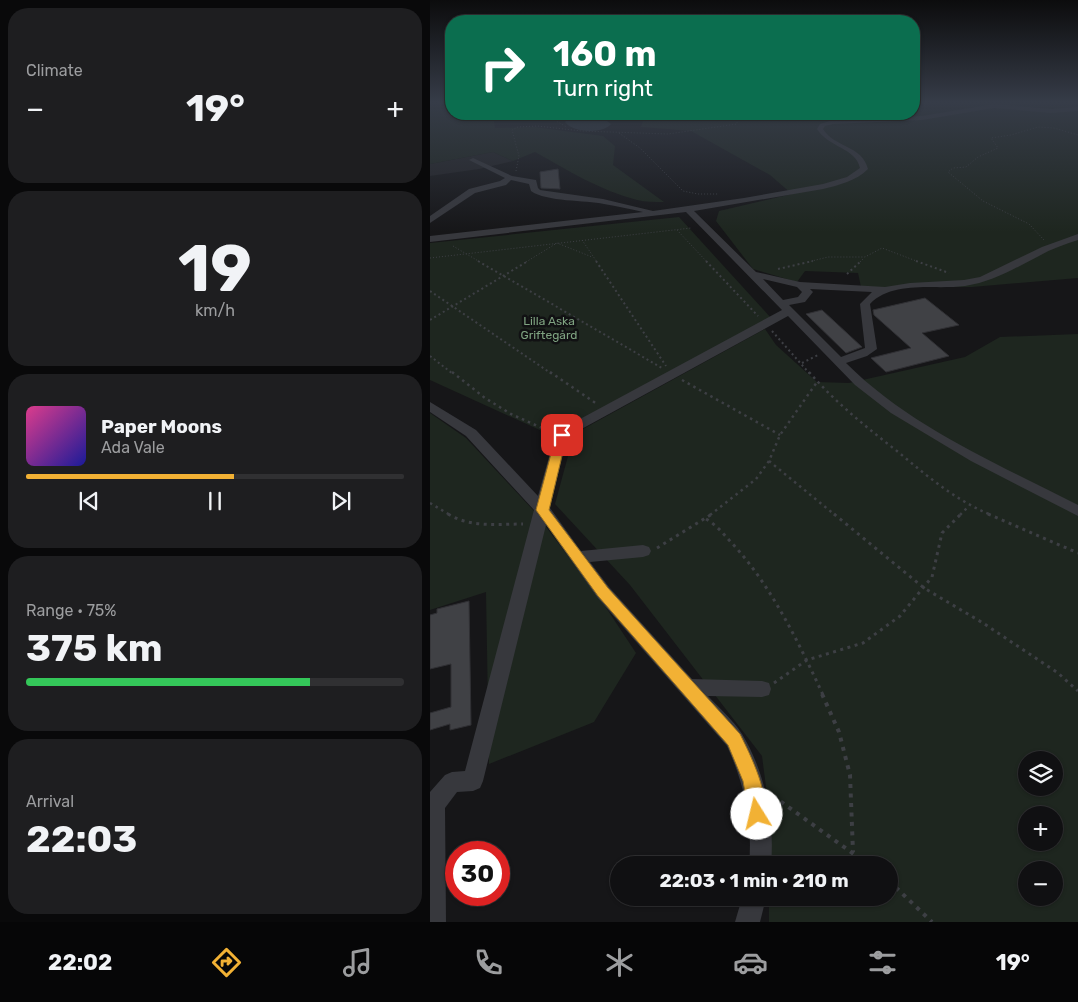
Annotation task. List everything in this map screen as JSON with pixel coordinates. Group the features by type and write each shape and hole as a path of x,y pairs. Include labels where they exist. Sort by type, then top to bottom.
{"street":[{"path":"430,239 497,233 746,202 854,177 864,169 860,157 841,146"},
{"path":"474,160 510,178 530,180 538,192 562,197 603,201 664,213"},
{"path":"430,220 472,191 507,181 510,178"},
{"path":"491,186 534,187"},
{"path":"689,210 880,400 909,420 1012,477 1078,510"},
{"path":"750,272 800,285 885,290 974,282 1001,274 1051,246 1078,237"},
{"path":"434,922 434,804 452,782 473,781 562,435 766,324 785,307 804,298 808,292 800,285"},
{"path":"839,361 863,354 871,349 865,304 869,298 885,290"},
{"path":"430,406 471,433 578,557 603,592 734,739 752,781 761,856"},
{"path":"578,557 643,551"},
{"path":"690,688 762,689"},
{"path":"747,922 752,906"}],"path":[{"path":"510,178 520,164 518,146"},
{"path":"637,146 683,191 698,194 721,194"},
{"path":"997,146 998,148 992,152 978,156 966,167 953,168 948,172 983,201 1029,224 1051,246"},
{"path":"430,258 705,226"},
{"path":"677,230 802,363 817,382 860,422 902,457 969,506 1078,553"},
{"path":"582,240 672,374"},
{"path":"557,243 594,258"},
{"path":"430,320 557,243"},
{"path":"847,274 865,257 882,248 974,282"},
{"path":"465,254 780,435"},
{"path":"750,272 760,273 828,258 865,257"},
{"path":"430,292 606,410"},
{"path":"802,363 828,350"},
{"path":"430,356 485,398 511,414 562,435"},
{"path":"643,551 653,550 706,519 756,478 769,461 780,435 817,382"},
{"path":"769,461 924,588 998,633 1058,673 1078,690"},
{"path":"430,503 459,521 471,524 492,525 541,516"},
{"path":"762,689 807,660 863,643 900,616 932,578 942,533 969,506"},
{"path":"706,519 713,523 744,556 767,590 807,660 839,732 850,775 853,852"},
{"path":"752,781 858,856"},
{"path":"898,890 932,922"}],"shaded area":[{"path":"493,152 513,161 479,169 430,176 430,164"}],"green space":[{"path":"430,146 615,146 613,165 664,202 640,201 610,191 535,152 513,161 493,152 430,164"},
{"path":"718,146 1078,146 1078,278 972,287 861,287 858,273 805,271 797,282 753,269 716,221 719,211 792,194 770,175"},
{"name":"Lilla Aska Griftegård","path":"679,217 771,318 553,436 430,380 430,243"},
{"path":"765,329 776,345 817,382 849,383 965,357 1000,337 1078,334 1078,922 769,922 769,906 898,906 898,856 770,856 771,825 762,756 630,585 555,504 574,434"},
{"path":"430,413 466,438 534,511 599,597 636,653 594,722 489,764 486,592 430,610"}],"building":[{"path":"558,169 560,189 541,188 540,172"},
{"path":"925,298 959,325 922,333 949,356 886,372 871,358 911,348 874,315 873,310"},
{"path":"822,310 862,347 846,353 806,314"},
{"path":"469,601 471,725 450,730 450,724 430,730 430,713 451,707 451,664 430,669 430,615 437,613 437,609"}],"route":[{"path":"562,435 543,510 603,592 734,739 752,781 757,814"}]}
